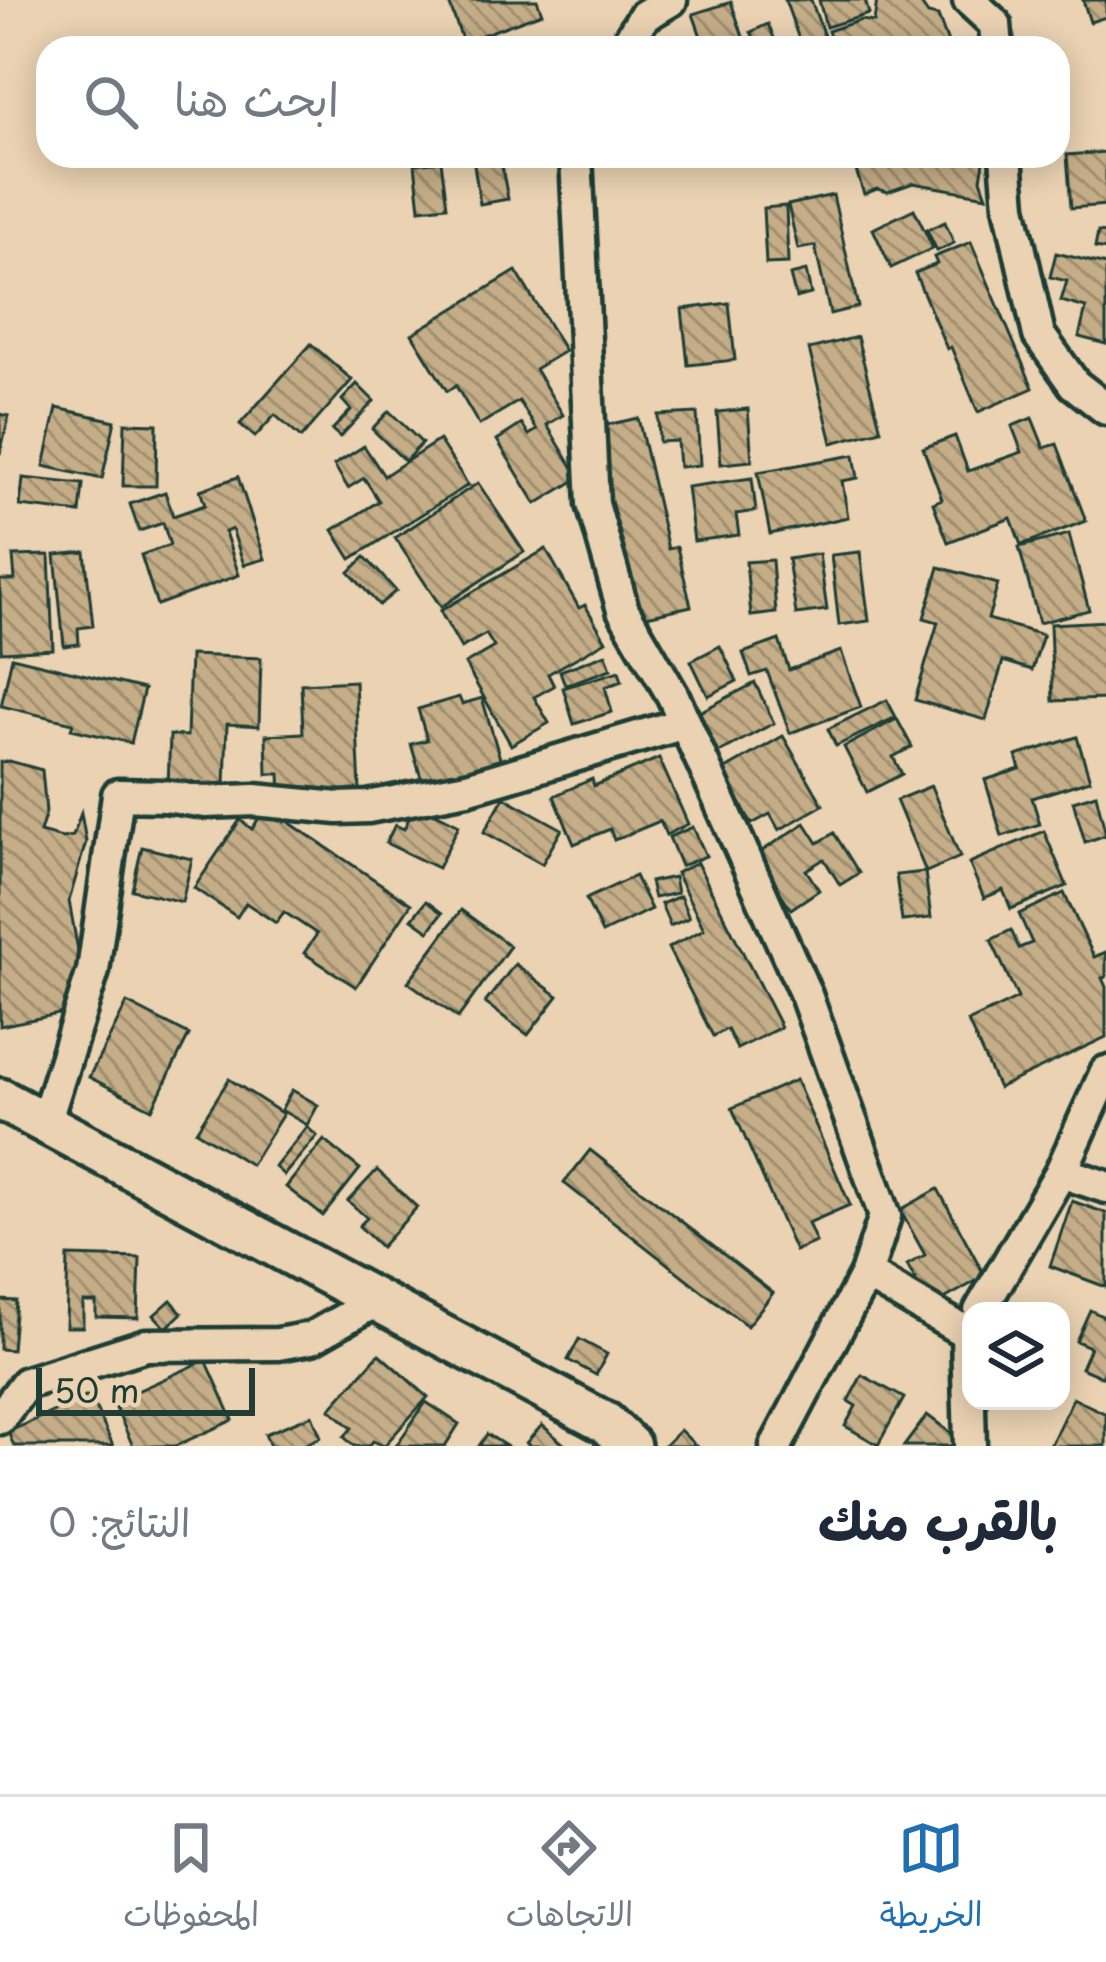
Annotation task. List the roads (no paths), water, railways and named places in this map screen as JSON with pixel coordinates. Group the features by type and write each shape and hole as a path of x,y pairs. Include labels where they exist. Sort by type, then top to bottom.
{"street":[{"path":"632,36 644,16 671,0"},
{"path":"969,0 995,24 996,36"},
{"path":"577,168 592,504 623,610 673,696 806,995 885,1216 866,1274 776,1446"},
{"path":"1007,168 1010,206 1039,335 1074,384 1106,409"},
{"path":"45,1123 93,971 118,795 368,807 467,788 685,723"},
{"path":"986,1302 1061,1172 1106,1072"},
{"path":"0,1099 606,1423 630,1446"},
{"path":"1061,1172 1106,1187"},
{"path":"866,1274 962,1319"},
{"path":"0,1418 26,1383 86,1364 146,1346 278,1344 311,1338 376,1300"},
{"path":"970,1446 971,1410"}]}
